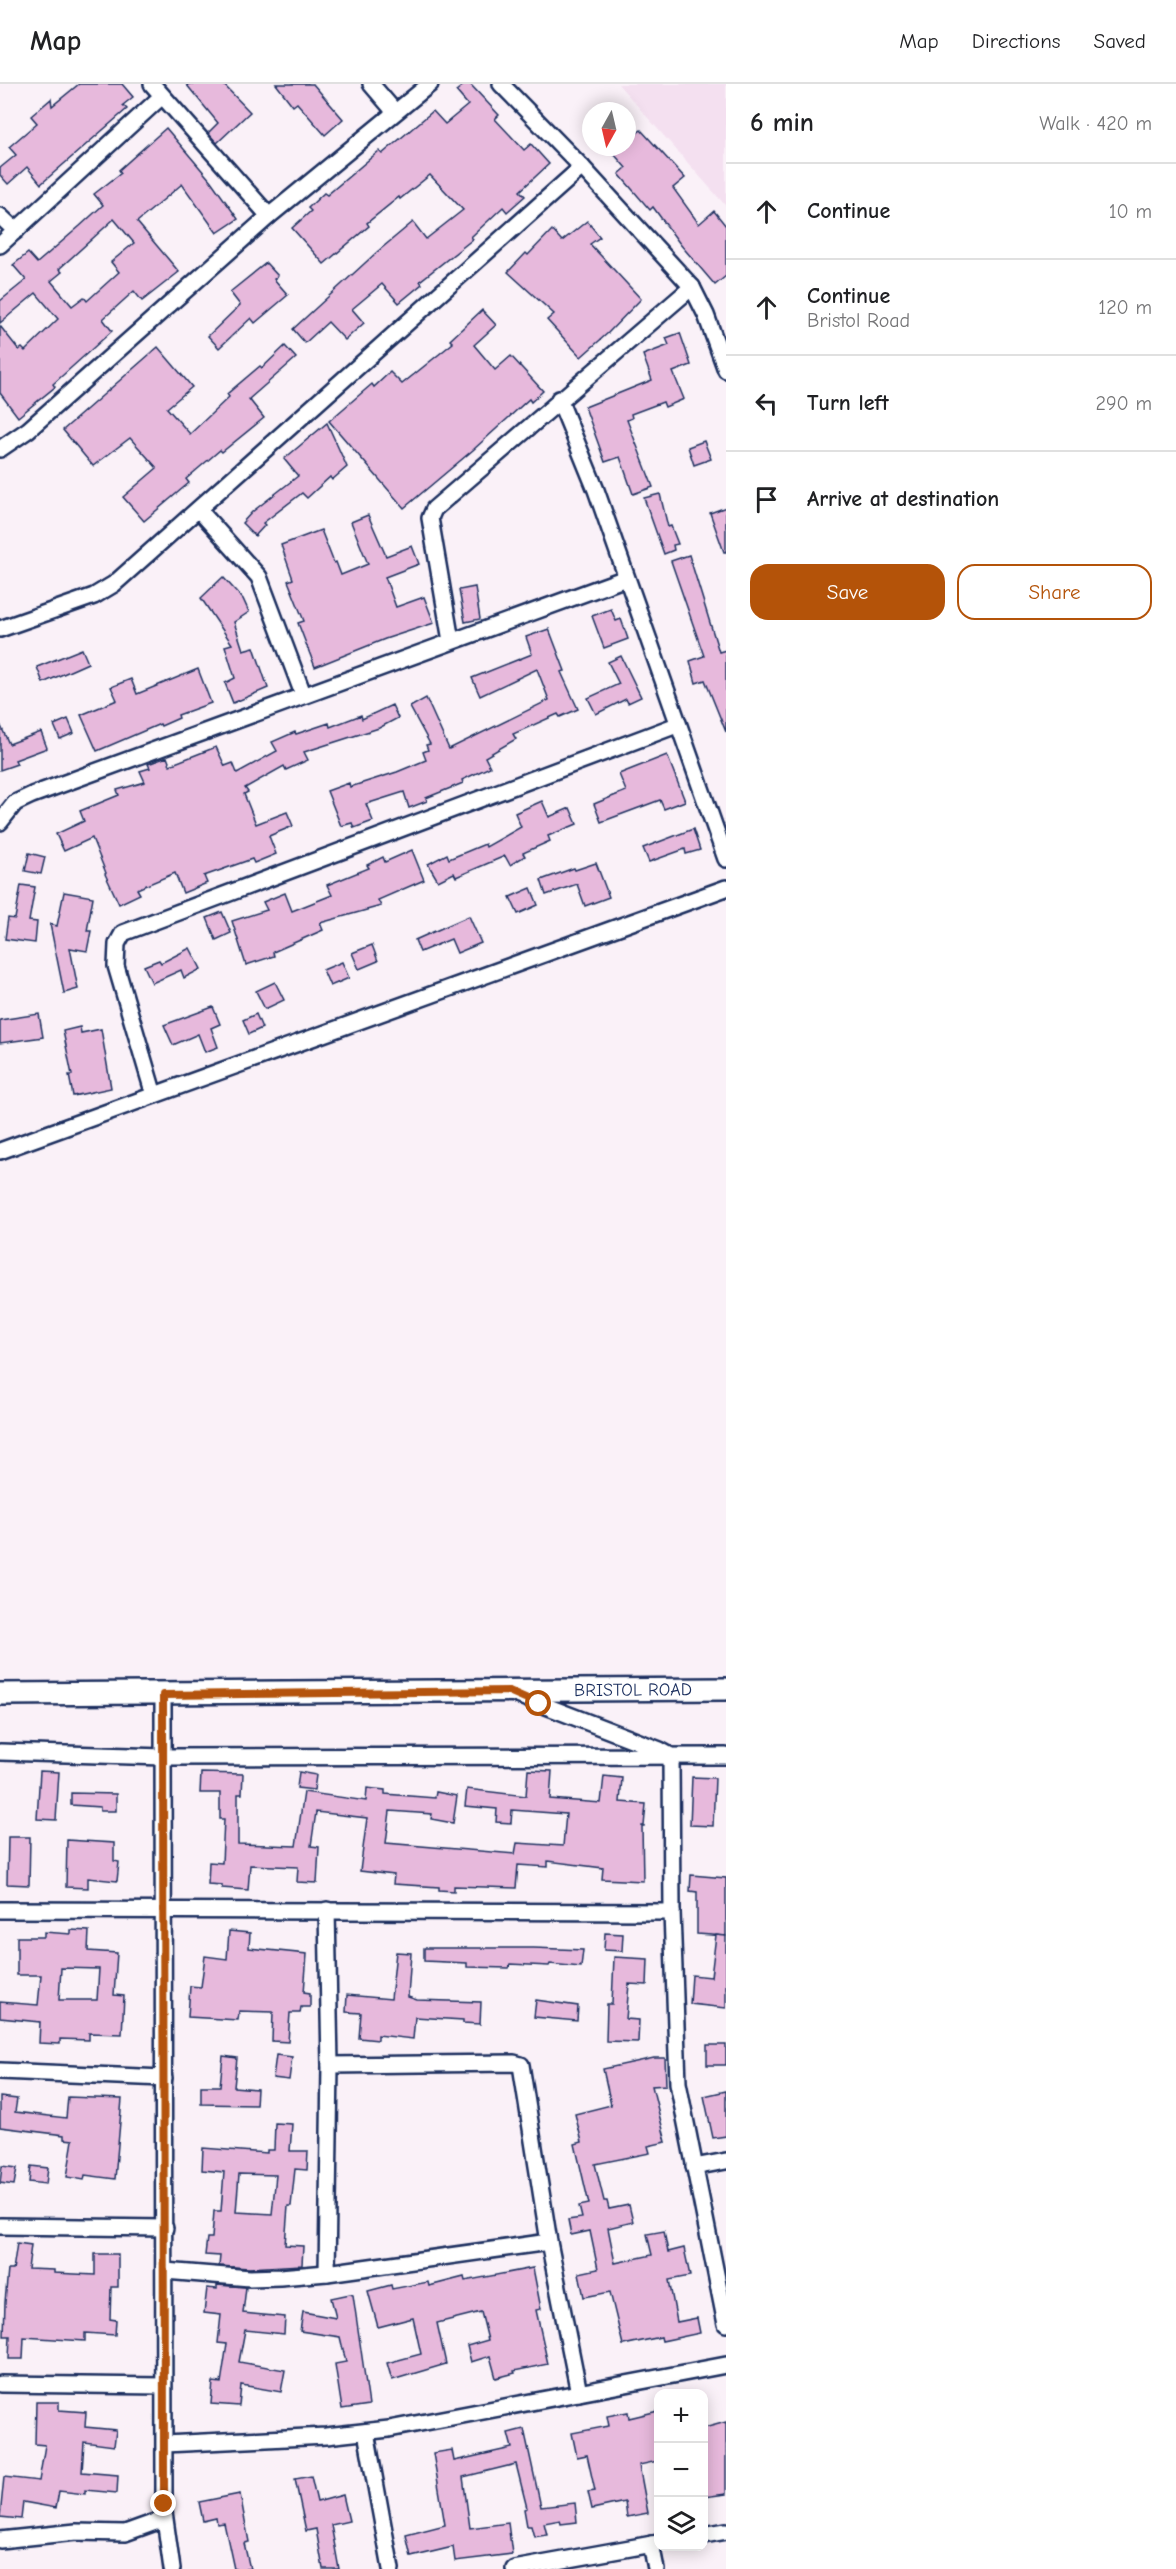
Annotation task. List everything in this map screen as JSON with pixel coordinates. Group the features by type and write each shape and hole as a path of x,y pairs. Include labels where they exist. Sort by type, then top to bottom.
{"street":[{"path":"371,84 395,112"},
{"path":"0,449 28,430 269,216 430,84"},
{"path":"501,84 582,167 692,287 706,315 726,370"},
{"path":"0,245 157,90 269,216"},
{"path":"0,629 102,592 199,510 582,167"},
{"path":"0,216 16,231"},
{"path":"451,641 430,518 436,506 692,287"},
{"path":"559,399 596,490 726,859"},
{"path":"199,510 259,577 303,694"},
{"path":"0,822 15,803 32,795 303,694 626,578"},
{"path":"154,1095 116,966 117,944 123,933 677,725"},
{"path":"0,1151 726,888"},
{"name":"BRISTOL ROAD","path":"0,1694 163,1695 726,1689"},
{"path":"509,1691 671,1756"},
{"path":"163,1695 164,2519 172,2569"},
{"path":"0,1752 164,1757 726,1756"},
{"path":"671,1756 672,1912 678,2083 726,2324"},
{"path":"0,1910 672,1912"},
{"path":"327,1910 330,2065 327,2273"},
{"path":"330,2065 514,2063 521,2065 549,2242 579,2393"},
{"path":"0,2071 164,2078"},
{"path":"694,2167 726,2161"},
{"path":"0,2226 165,2228"},
{"path":"165,2271 265,2278 327,2273 549,2242"},
{"path":"165,2444 366,2432 726,2364"},
{"path":"0,2384 163,2386"},
{"path":"366,2432 391,2569"},
{"path":"0,2540 76,2532 125,2533 164,2519"},
{"path":"708,2534 726,2531"},
{"path":"514,2569 654,2543"},
{"path":"655,2551 656,2569"}],"shaded area":[{"path":"618,84 726,84 726,206 636,102"}],"building":[{"path":"79,84 122,84 133,97 123,105 127,109 41,184 27,167 8,184 0,175 0,168 16,155 9,147 37,123 31,116 51,99 52,106"},
{"path":"186,84 223,84 250,112 217,143 208,133 218,123"},
{"path":"276,84 313,84 343,119 325,135 297,103 293,106"},
{"path":"465,84 470,84 499,115 495,119 524,150 531,144 549,164 520,191 525,196 507,212 503,207 471,237 473,239 420,281 422,284 399,303 382,284 352,309 364,323 345,340 328,322 305,343 293,329 377,252 413,222 426,239 463,210 430,175 367,223 369,226 324,264 292,228 311,211 308,208 324,193 327,195 379,151 382,154 433,111 445,124 468,105 456,91"},
{"path":"166,128 211,181 238,219 217,233 182,184 137,222 179,272 142,301 134,291 103,319 112,331 53,384 55,387 18,417 0,393 0,326 19,350 22,348 25,351 58,319 36,293 0,323 0,301 26,280 13,265 28,253 37,263 80,226 103,205 94,194 121,173 119,170","holes":["114,219 134,243 111,262 119,272 87,301 84,297 72,306 51,281 62,272 59,269"]},
{"path":"641,130 685,178 673,188 699,224 714,211 726,226 726,276 715,285 680,244 653,207 650,210 619,174 626,168 616,156 636,156 636,134"},
{"path":"587,221 600,237 590,244 641,299 581,357 547,320 554,314 508,272 552,230 562,241"},
{"path":"266,263 278,276 274,279 288,295 255,323 251,318 219,348 208,336 240,305 230,292"},
{"path":"482,310 496,325 474,345 495,370 511,356 543,391 531,402 529,399 404,508 329,421 372,384 374,387 390,372 402,384 453,343 450,340"},
{"path":"680,333 691,365 673,372 684,399 665,407 663,402 631,414 632,418 627,420 653,487 633,494 620,457 605,462 585,407 652,380 643,355 669,345 666,338"},
{"path":"285,346 296,358 249,399 264,418 222,452 220,450 186,479 189,483 144,521 123,497 157,468 130,438 93,466 63,430 158,347 192,387 167,408 190,434 229,397 227,394 260,366 262,368"},
{"path":"327,423 347,467 332,480 330,477 307,498 302,493 263,523 265,525 255,536 242,523 252,512 298,476 284,459"},
{"path":"704,441 711,459 694,465 688,447"},
{"path":"660,494 668,527 671,526 678,544 673,545 674,550 664,554 644,498"},
{"path":"726,507 726,552 724,552 710,513"},
{"path":"368,515 386,556 412,546 419,564 385,577 396,607 424,597 434,623 385,639 315,667 298,623 304,621 288,581 293,579 281,545 321,530 341,575 368,564 351,522"},
{"path":"689,555 719,652 726,650 726,732 705,680 696,683 690,661 704,656 671,561"},
{"path":"223,577 243,599 249,612 234,622 243,650 254,647 268,688 233,703 225,683 235,678 225,646 232,644 201,598"},
{"path":"475,587 480,619 465,622 459,590"},
{"path":"611,609 616,621 621,619 628,639 604,648 592,616"},
{"path":"549,629 565,671 561,672 578,709 560,717 558,714 513,734 516,739 485,757 490,767 462,780 463,783 426,798 427,801 409,808 404,792 366,804 373,821 354,828 352,823 341,826 327,791 349,783 350,787 426,760 423,752 428,750 426,745 430,744 410,707 426,698 449,749 549,700 537,669 480,696 472,678 532,654 526,637"},
{"path":"82,649 88,663 43,683 37,667"},
{"path":"621,656 641,697 628,703 626,699 596,714 588,698 619,684 608,662"},
{"path":"198,669 211,703 97,751 81,715 117,700 111,687 131,679 137,694"},
{"path":"392,705 398,718 379,728 304,752 308,760 286,770 284,766 245,788 248,792 244,794 256,824 287,812 293,826 269,836 276,854 254,863 252,859 204,876 207,883 183,893 175,873 137,889 140,894 119,904 92,838 64,851 56,834 84,821 80,811 119,795 117,790 145,782 140,771 150,768 148,764 167,757 170,765 216,747 225,766 233,763 237,773 277,751 272,742 295,732 296,734 329,723 330,727 361,715 362,719"},
{"path":"68,719 74,733 60,739 54,725"},
{"path":"0,724 9,744 41,732 47,748 15,760 17,764 0,770"},
{"path":"667,755 685,801 664,809 660,800 601,822 594,804 626,791 619,774"},
{"path":"542,801 549,817 570,808 577,824 548,836 550,841 523,853 525,856 510,865 505,856 456,877 454,873 438,881 428,864 447,854 449,859 485,844 486,847 521,827 515,813"},
{"path":"693,829 700,850 686,854 685,849 649,862 643,848"},
{"path":"412,850 424,880 378,900 381,906 320,923 323,930 273,952 274,956 246,965 232,921 267,910 263,902 285,893 292,911 332,895 327,885 369,868 367,865 383,857 385,862"},
{"path":"29,853 45,857 41,874 25,871"},
{"path":"596,863 609,897 585,906 577,884 546,895 541,880"},
{"path":"21,885 35,887 29,921 37,922 35,943 5,939 8,918 15,919"},
{"path":"531,888 538,905 518,914 510,897"},
{"path":"64,892 93,897 87,931 91,931 87,951 70,948 78,989 64,993 50,924 57,926"},
{"path":"222,912 231,933 216,940 207,918"},
{"path":"469,916 481,943 457,953 451,939 420,952 415,940"},
{"path":"372,945 378,961 359,969 352,953"},
{"path":"190,948 201,969 184,978 181,970 152,983 144,966 159,960 161,963"},
{"path":"342,962 349,978 330,986 323,970"},
{"path":"275,982 284,1000 265,1009 256,991"},
{"path":"213,1007 220,1024 211,1028 218,1047 205,1052 198,1034 173,1045 164,1025"},
{"path":"39,1014 43,1037 0,1043 0,1020"},
{"path":"256,1014 262,1028 249,1034 243,1020"},
{"path":"80,1027 81,1033 101,1029 111,1088 73,1096 69,1075 72,1075 63,1031"},
{"path":"528,1770 552,1771 550,1799 601,1803 604,1776 622,1778 620,1802 646,1804 644,1826 642,1826 643,1881 602,1879 603,1868 548,1861 548,1867 518,1865 516,1888 454,1886 454,1891 439,1890 439,1887 393,1884 394,1875 360,1871 367,1818 316,1812 311,1846 319,1847 317,1883 297,1882 298,1867 250,1865 248,1890 222,1888 222,1885 208,1884 209,1862 222,1863 224,1819 220,1819 220,1793 200,1793 201,1773 243,1774 242,1794 238,1794 238,1844 296,1846 304,1792 366,1801 367,1788 385,1790 385,1794 435,1798 436,1792 457,1796 453,1823 431,1819 432,1814 390,1811 386,1843 515,1854 517,1843 563,1846 566,1814 512,1810 511,1823 496,1822 497,1809 465,1806 467,1789 526,1796"},
{"path":"40,1771 59,1772 56,1820 37,1819"},
{"path":"299,1772 316,1775 314,1790 297,1788"},
{"path":"692,1777 715,1778 713,1826 690,1825"},
{"path":"71,1793 116,1794 116,1811 100,1811 100,1807 71,1805"},
{"path":"8,1837 30,1837 29,1885 7,1884"},
{"path":"67,1840 114,1843 114,1861 119,1862 117,1881 88,1878 88,1888 66,1887"},
{"path":"691,1875 726,1878 726,1936 697,1934 697,1892 690,1891"},
{"path":"71,1930 89,1931 88,1951 117,1953 114,1995 124,1996 122,2034 89,2033 89,2040 60,2039 60,2044 39,2043 40,2022 0,2018 0,2002 38,2005 41,1975 17,1975 17,1937 44,1937 44,1932 71,1934","holes":["61,1968 99,1969 97,2000 59,2000"]},
{"path":"229,1931 250,1933 249,1948 307,1954 304,1992 310,1993 310,2007 301,2007 300,2013 290,2013 288,2042 272,2041 273,2012 239,2011 238,2020 188,2017 190,1986 201,1987 205,1956 227,1959"},
{"path":"605,1933 623,1934 622,1951 604,1950"},
{"path":"716,1935 726,1936 726,2008 690,2004 692,1975 711,1977"},
{"path":"424,1948 583,1950 581,1967 510,1964 509,1968 467,1967 467,1963 424,1961"},
{"path":"396,1952 411,1953 408,1997 417,2000 481,2002 480,2024 463,2023 463,2020 415,2017 413,2039 378,2035 378,2040 359,2038 361,2013 346,2012 347,1995 391,1999"},
{"path":"614,1957 648,1959 647,1985 629,1984 626,2019 639,2020 638,2042 606,2041 607,2004 612,2004"},
{"path":"536,2000 578,2006 577,2021 534,2017"},
{"path":"707,2045 726,2045 726,2065 707,2065"},
{"path":"276,2055 292,2057 289,2080 273,2078"},
{"path":"223,2056 237,2058 234,2087 257,2089 256,2105 201,2104 201,2086 220,2086"},
{"path":"654,2058 665,2058 666,2085 652,2086 666,2142 648,2146 650,2153 595,2164 604,2201 607,2201 609,2209 629,2205 633,2222 608,2228 615,2263 652,2255 647,2234 664,2231 668,2252 684,2248 690,2276 669,2280 677,2322 697,2318 700,2333 662,2341 661,2337 623,2345 610,2292 584,2297 579,2273 598,2269 590,2231 571,2235 568,2220 582,2218 579,2206 589,2204 575,2144 582,2142 575,2114 611,2105 603,2069"},
{"path":"726,2091 726,2136 713,2138 704,2096"},
{"path":"0,2097 17,2099 15,2112 66,2118 68,2097 122,2099 115,2179 85,2175 84,2180 67,2177 73,2140 64,2139 64,2135 0,2127"},
{"path":"275,2123 292,2124 290,2151 308,2151 307,2170 295,2169 291,2206 288,2206 285,2245 303,2246 302,2265 249,2268 219,2266 220,2256 205,2255 207,2238 212,2238 214,2211 221,2211 224,2172 202,2170 203,2148 267,2153 267,2150 274,2150","holes":["239,2174 276,2175 272,2214 236,2212"]},
{"path":"2,2166 17,2168 14,2185 0,2183"},
{"path":"31,2166 48,2168 46,2184 29,2182"},
{"path":"17,2243 31,2245 28,2269 54,2270 54,2273 95,2275 95,2254 118,2254 118,2287 111,2287 110,2319 116,2320 115,2335 85,2333 85,2341 24,2337 23,2359 9,2359 10,2336 4,2336 5,2302 8,2270 13,2270"},
{"path":"533,2268 541,2309 536,2310 548,2364 514,2371 515,2373 496,2378 490,2356 471,2362 467,2346 488,2340 481,2312 437,2323 446,2364 392,2380 387,2363 421,2354 413,2318 378,2327 368,2291 391,2285 392,2289 428,2282 429,2286 464,2277 465,2281"},
{"path":"217,2285 246,2287 243,2313 285,2317 284,2334 245,2330 239,2362 285,2370 281,2392 241,2385 239,2406 211,2404 213,2382 221,2383 227,2344 218,2343 221,2315 204,2313 207,2288 217,2289"},
{"path":"353,2295 369,2405 342,2409 335,2364 346,2362 340,2337 300,2331 303,2312 336,2318 331,2298"},
{"path":"36,2402 59,2402 59,2410 86,2412 85,2427 116,2430 114,2446 84,2442 82,2472 118,2475 117,2493 85,2490 85,2494 59,2491 56,2508 23,2502 21,2519 0,2517 4,2477 39,2481 45,2445 35,2444"},
{"path":"628,2412 629,2418 654,2412 654,2462 639,2465 648,2513 627,2517 625,2502 592,2509 588,2492 595,2491 587,2455 577,2457 572,2433 609,2426 607,2416"},
{"path":"726,2422 726,2494 708,2496 708,2443 708,2427"},
{"path":"524,2429 541,2507 575,2503 577,2522 561,2524 560,2520 544,2523 547,2535 534,2537 531,2526 527,2526 524,2509 527,2508 516,2464 463,2477 470,2528 508,2523 512,2554 455,2561 453,2547 411,2557 406,2535 445,2525 433,2453 452,2450 454,2461 512,2448 508,2433"},
{"path":"311,2476 317,2502 343,2495 349,2521 331,2525 339,2569 323,2569 316,2529 306,2531 295,2479"},
{"path":"240,2494 249,2542 244,2543 250,2569 234,2569 224,2523 217,2524 216,2518 203,2521 199,2502"}],"route":[{"path":"164,2504 163,1695 509,1691 539,1704"}]}
